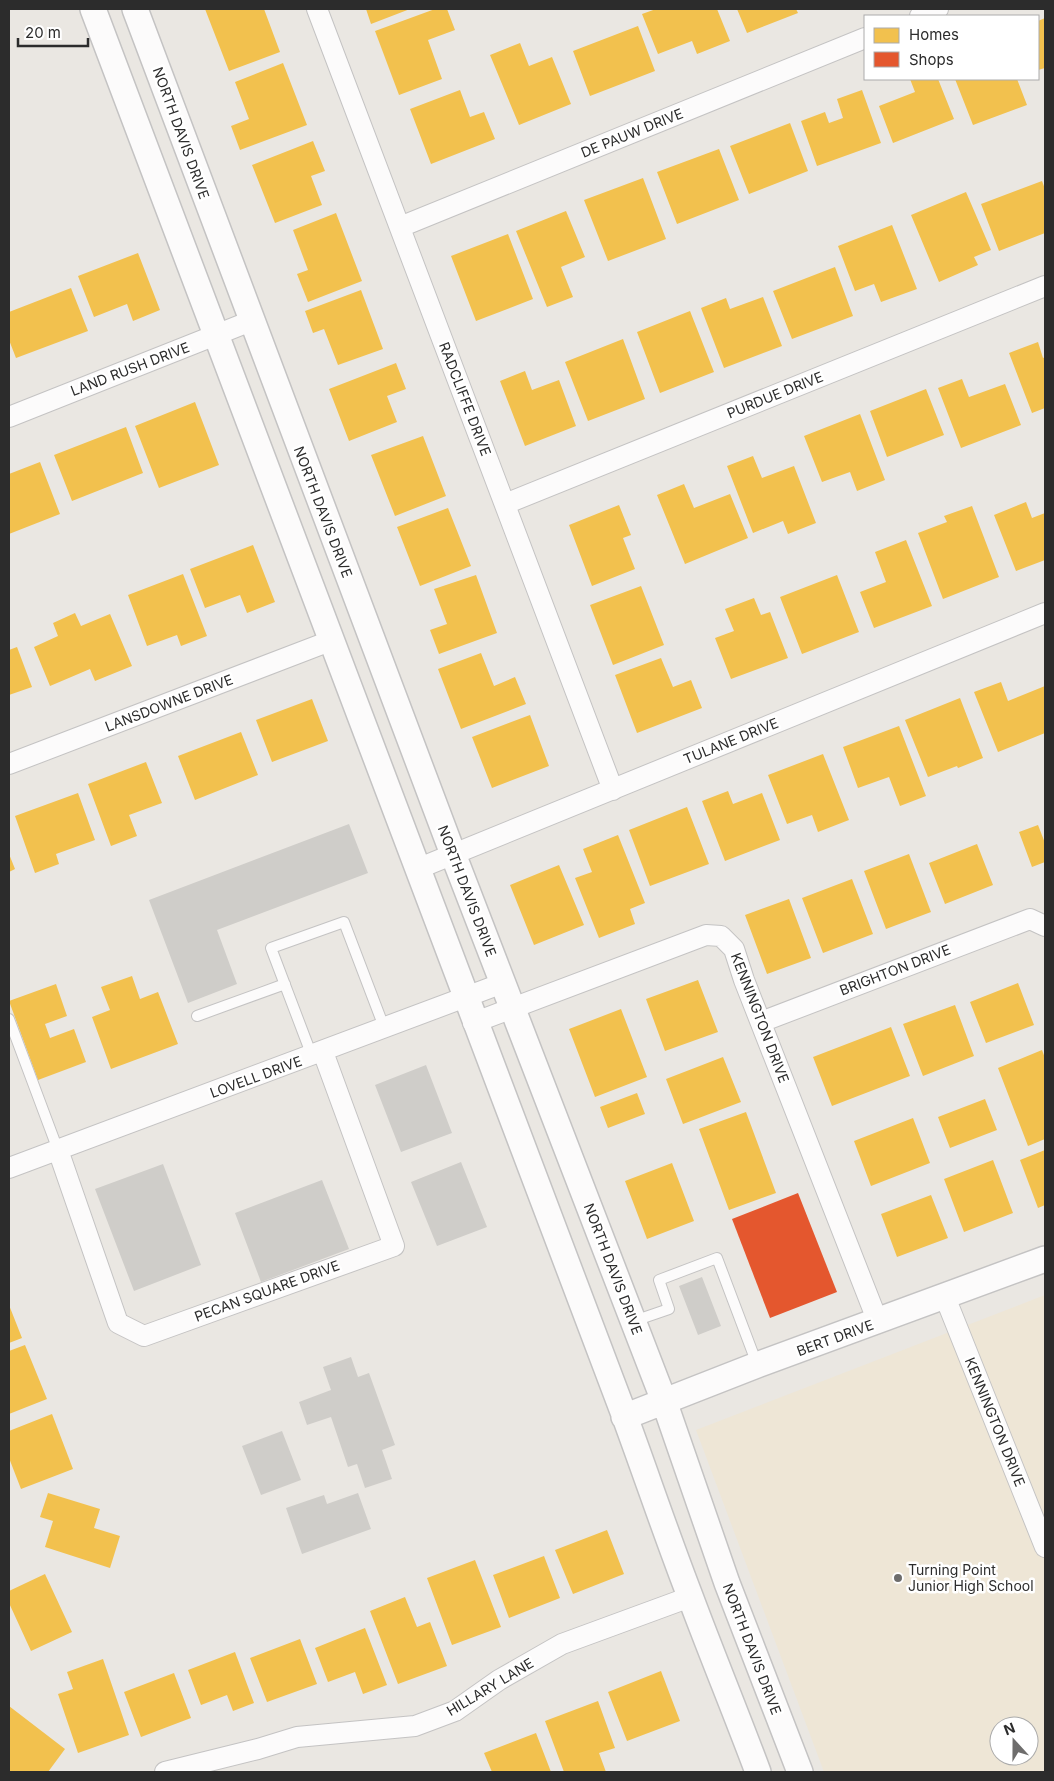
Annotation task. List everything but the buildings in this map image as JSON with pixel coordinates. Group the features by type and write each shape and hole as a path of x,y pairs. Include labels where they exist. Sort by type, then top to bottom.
{"street":[{"path":"93,9 417,869 473,1023 758,1772"},
{"name":"NORTH DAVIS DRIVE","path":"135,9 251,322 453,854 664,1401 727,1583 800,1772"},
{"name":"RADCLIFFE DRIVE","path":"317,9 613,790"},
{"path":"923,15 938,9"},
{"name":"DE PAUW DRIVE","path":"400,227 864,38"},
{"name":"PURDUE DRIVE","path":"505,504 1045,286"},
{"name":"LAND RUSH DRIVE","path":"9,416 251,322"},
{"name":"TULANE DRIVE","path":"417,869 1045,613"},
{"name":"LANSDOWNE DRIVE","path":"9,764 330,642"},
{"name":"BRIGHTON DRIVE","path":"761,1022 1038,922"},
{"name":"KENNINGTON DRIVE","path":"473,1023 706,935 721,936 734,948 878,1322"},
{"name":"LOVELL DRIVE","path":"9,1168 503,983"},
{"name":"PECAN SQUARE DRIVE","path":"58,1150 118,1323 144,1336 394,1246 317,1054"},
{"name":"BERT DRIVE","path":"624,1416 757,1365 1045,1260"},
{"name":"KENNINGTON DRIVE","path":"945,1296 1045,1547"},
{"name":"HILLARY LANE","path":"165,1772 258,1749 297,1737 414,1726 454,1711 499,1680 562,1644 690,1597"}],"lane":[{"path":"317,1054 271,948 344,922 384,1027"},
{"path":"197,1016 285,984"},
{"path":"9,1019 58,1150"},
{"path":"633,1322 669,1309 659,1280 717,1258 757,1365"}],"shaded area":[{"name":"Turning Point Junior High School","path":"1045,1295 1045,1772 824,1772 696,1430"}],"place":[{"name":"Turning Point Junior High School","path":"898,1578"}]}
